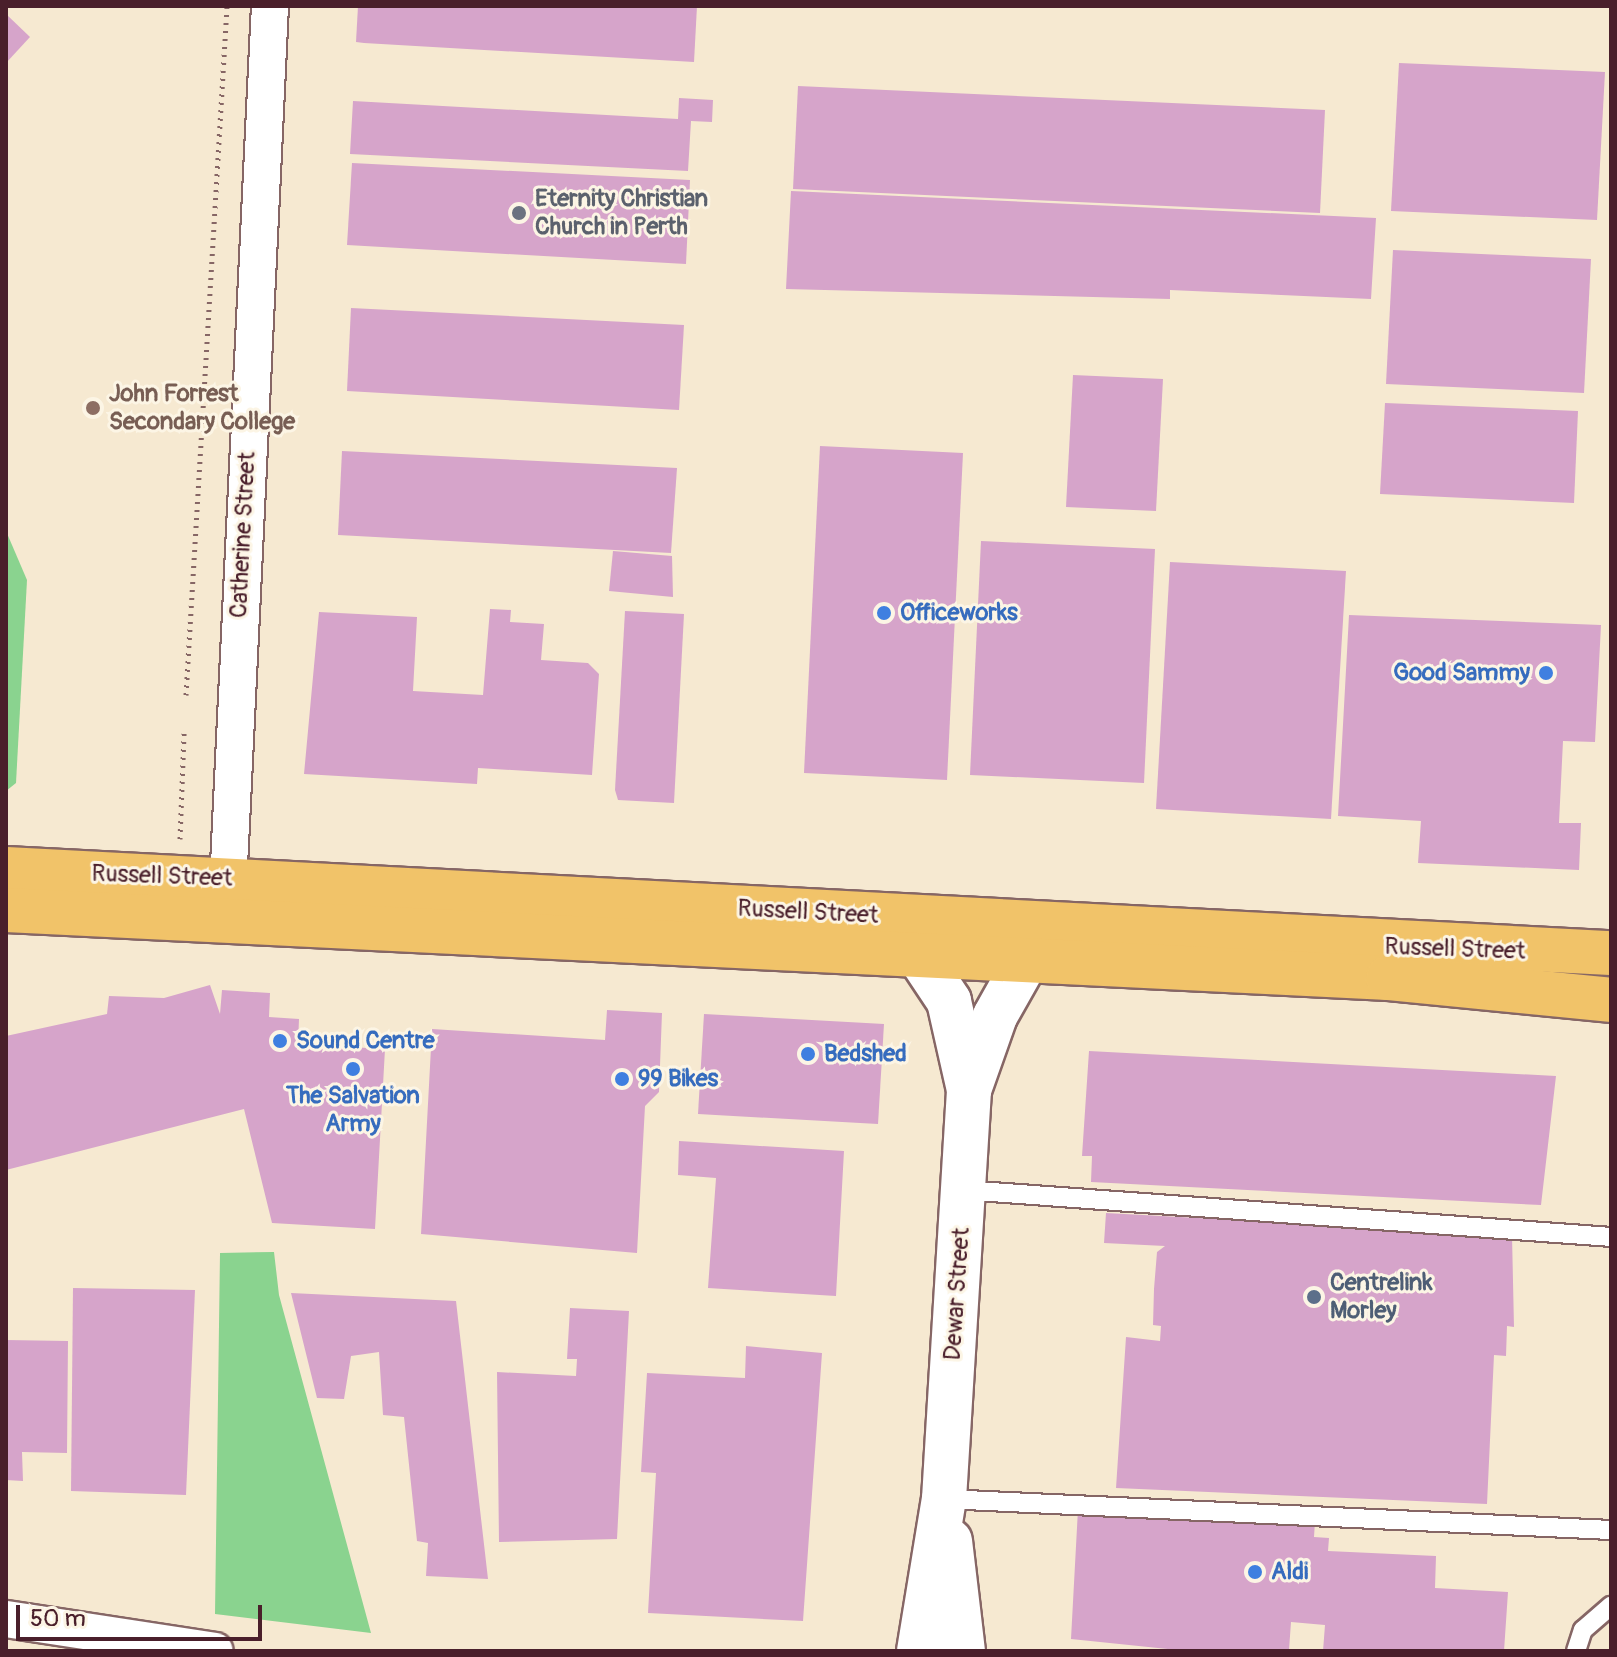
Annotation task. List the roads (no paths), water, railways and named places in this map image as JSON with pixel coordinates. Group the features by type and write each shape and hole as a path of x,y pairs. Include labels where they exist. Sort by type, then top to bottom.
{"main road":[{"name":"Russell Street","path":"6,869 227,877 966,939 1611,953"},
{"name":"Russell Street","path":"6,910 919,956 966,939 1026,961 1388,978 1611,1000"}],"street":[{"name":"Catherine Street","path":"227,920 270,6"},
{"name":"Dewar Street","path":"918,1651 944,1499 969,1090 949,1001 919,956"},
{"name":"Dewar Street","path":"969,1090 995,1016 1026,961"},
{"name":"Dewar Street","path":"944,1499 963,1651"},
{"path":"6,1619 215,1651"},
{"path":"918,1651 943,1651"}],"lane":[{"path":"964,1190 1611,1237"},
{"path":"944,1499 1073,1508 1611,1530"},
{"path":"1576,1651 1583,1630 1611,1606"}],"place":[{"name":"Eternity Christian Church in Perth","path":"519,213"},
{"name":"John Forrest Secondary College","path":"93,408"},
{"name":"Officeworks","path":"884,613"},
{"name":"Good Sammy","path":"1546,673"},
{"name":"Sound Centre","path":"280,1041"},
{"name":"Bedshed","path":"808,1054"},
{"name":"The Salvation Army","path":"353,1069"},
{"name":"99 Bikes","path":"622,1079"},
{"name":"Centrelink Morley","path":"1314,1297"},
{"name":"Aldi","path":"1255,1572"}]}
